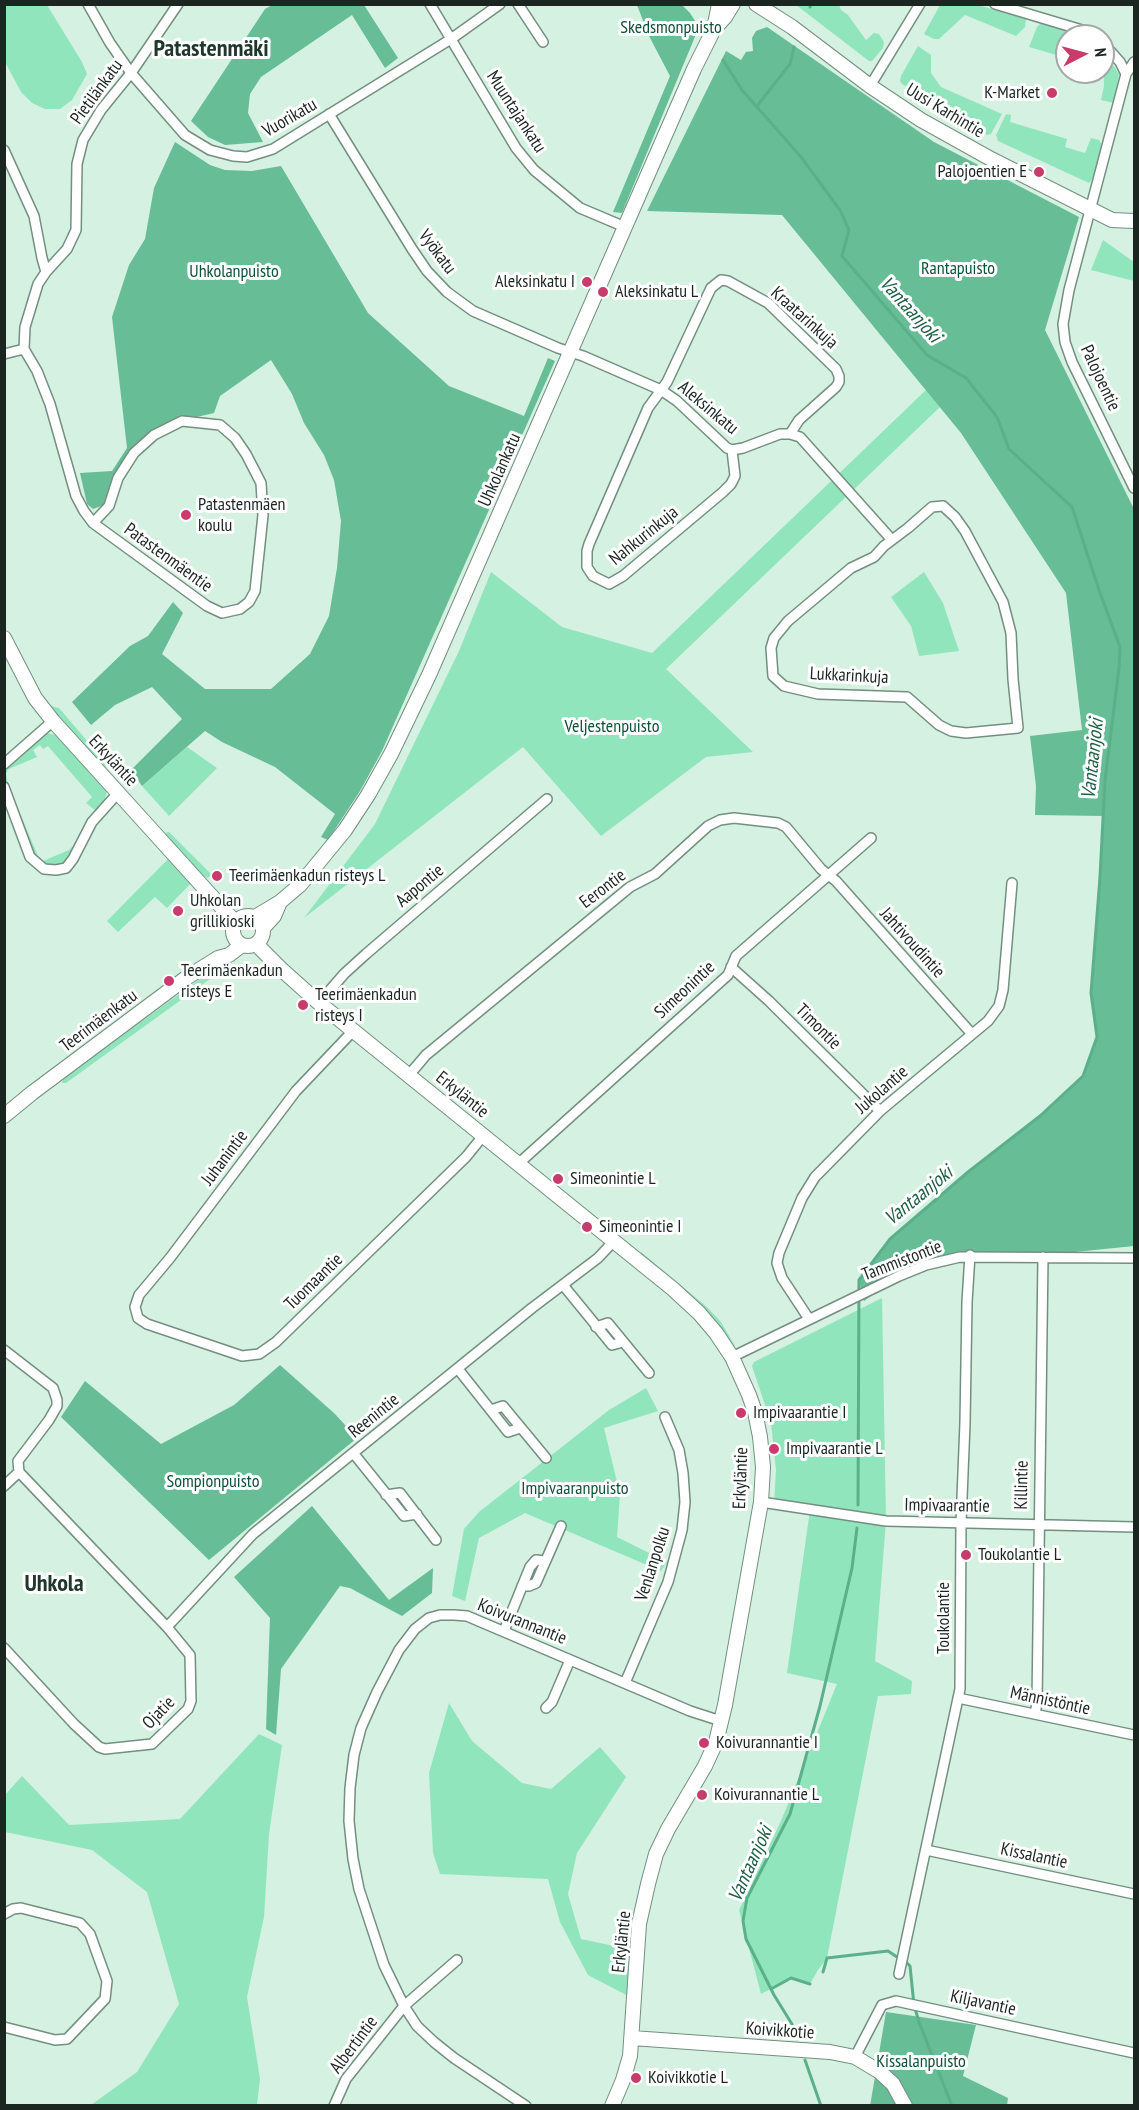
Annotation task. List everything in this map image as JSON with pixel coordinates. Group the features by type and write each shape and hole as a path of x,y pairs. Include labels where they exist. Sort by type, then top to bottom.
{"street":[{"name":"Vuorikatu","path":"88,4 110,43 131,73 185,135 210,150 233,156 256,155 273,148 451,39"},
{"name":"Pietilänkatu","path":"46,272 67,249 76,230 77,164 82,140 100,110 131,73 178,4"},
{"name":"Muuntajankatu","path":"430,4 516,148 534,170 580,208 625,227"},
{"path":"451,39 500,4"},
{"path":"518,4 543,42"},
{"name":"Uhkolankatu","path":"237,934 246,915 259,923 300,885 345,830 391,754 429,675 694,69 714,29 719,4"},
{"name":"Uhkolankatu","path":"714,29 733,4"},
{"name":"Uusi Karhintie","path":"756,4 792,27 870,86 921,120 991,159 1091,208 1114,209 1134,220"},
{"name":"Uusi Karhintie","path":"775,4 792,27"},
{"path":"870,86 920,4"},
{"path":"995,4 1062,24"},
{"path":"1115,56 1126,74"},
{"name":"Palojoentie","path":"1133,482 1072,362 1065,342 1063,324 1069,290 1126,74 1134,62"},
{"name":"Vyökatu","path":"329,114 412,249 427,271 447,292 472,311 571,352"},
{"path":"4,150 34,216 46,272 38,284 25,327 24,349 4,354"},
{"name":"Kraatarinkuja","path":"661,390 667,382 711,288 722,280 728,281 768,303 836,369 839,376 836,387 800,420 790,434"},
{"name":"Patastenmäentie","path":"24,349 37,371 50,404 76,496 93,523 207,606 222,613 240,609 249,602 255,591 263,515 261,483 235,438 220,425 182,421 154,435 134,453 118,478 109,506 93,523"},
{"name":"Aleksinkatu","path":"571,352 661,390 677,401 724,446 732,450 790,434"},
{"name":"Nahkurinkuja","path":"661,390 648,408 586,551 587,567 593,576 609,584 623,576 723,492 735,476 732,450"},
{"path":"790,434 800,437 807,443 892,540"},
{"name":"Lukkarinkuja","path":"943,506 965,531 1003,602 1009,620 1018,728 966,733 951,731 939,725 907,697 819,694 784,686 773,676 771,648 774,638 788,621 851,568 874,556 892,540 932,507 943,506"},
{"name":"Erkyläntie","path":"4,638 35,698 53,721 118,793 237,934"},
{"path":"4,764 53,721"},
{"path":"4,788 30,857 45,869 56,870 66,868 92,822 118,793"},
{"name":"Aapontie","path":"319,1003 344,974 366,954 547,799"},
{"name":"Eerontie","path":"409,1075 426,1055 630,887 655,874 708,826 720,820 734,818 778,823 786,827 821,869 829,874"},
{"name":"Simeonintie","path":"518,1164 728,975 736,956 871,838"},
{"name":"Jahtivoudintie","path":"829,874 971,1033"},
{"name":"Jukolantie","path":"809,1319 782,1278 777,1263 802,1198 815,1178 880,1112 988,1021 999,1006 1003,990 1012,883"},
{"path":"237,934 251,946 256,944 262,937 259,923"},
{"name":"Teerimäenkatu","path":"4,1116 148,1007 218,958 222,947 237,934"},
{"name":"Erkyläntie","path":"256,944 319,1003 673,1289 699,1313 716,1333 732,1357 749,1395 760,1437 763,1467 760,1502 722,1721 716,1742 705,1766 660,1845 648,1884 639,1924 630,2056 612,2106"},
{"name":"Timontie","path":"731,967 769,1001 880,1112"},
{"name":"Juhanintie","path":"136,1313 135,1301 139,1295 170,1258 296,1091 354,1030"},
{"name":"Tuomaantie","path":"136,1313 138,1318 147,1324 242,1356 259,1354 276,1342 466,1157 483,1136"},
{"name":"Reenintie","path":"167,1627 253,1534 598,1258 613,1242"},
{"name":"Tammistontie","path":"732,1357 926,1265 970,1255 1134,1258"},
{"name":"Toukolantie","path":"899,1974 960,1689 961,1523 970,1255"},
{"name":"Killintie","path":"1035,1714 1037,1703 1043,1257"},
{"path":"562,1285 596,1327 608,1323 649,1373"},
{"path":"4,1350 53,1388 56,1393 57,1406 18,1461 19,1472 167,1627"},
{"path":"458,1369 491,1410 503,1406 546,1458"},
{"name":"Venlanpolku","path":"625,1683 668,1582 682,1530 685,1502 684,1473 679,1450 665,1417"},
{"path":"354,1454 386,1495 400,1492 436,1540"},
{"path":"4,1486 19,1472"},
{"name":"Impivaarantie","path":"760,1502 885,1521 1134,1527"},
{"path":"504,1631 530,1566 536,1560 545,1561 561,1526"},
{"name":"Koivurannantie","path":"526,2106 454,2058 417,2026 404,2006 384,1965 359,1889 349,1821 354,1755 361,1728 376,1692 399,1650 416,1629 429,1618 440,1615 467,1616 690,1711 722,1721"},
{"name":"Ojatie","path":"4,1648 74,1724 99,1747 105,1749 146,1746 152,1744 188,1709 191,1701 190,1655 167,1627"},
{"path":"546,1708 552,1702 570,1660"},
{"name":"Männistöntie","path":"958,1698 1134,1735"},
{"name":"Kissalantie","path":"926,1850 1134,1894"},
{"path":"4,1914 21,1908 80,1923 90,1934 107,1981 105,2000 67,2039 55,2040 4,2027"},
{"path":"404,2006 457,1960"},
{"name":"Kiljavantie","path":"855,2057 882,2005 896,2001 1134,2053"},
{"name":"Albertintie","path":"334,2106 346,2079 404,2006"},
{"name":"Koivikkotie","path":"632,2038 830,2052 855,2057 880,2072 893,2084 904,2106"}],"green space":[{"path":"4,5 47,5 82,62 87,74 72,100 60,109 45,109 32,103 21,92 5,62"},
{"path":"272,5 364,5 398,58 385,68 352,15 261,77 250,94 248,113 263,142 225,145 208,137 191,121 265,9"},
{"name":"Skedsmonpuisto","path":"637,5 682,5 699,27 622,213 613,212 670,76 649,36"},
{"path":"796,5 839,5 866,40 874,33 879,34 884,42 883,48 872,61 869,61"},
{"path":"940,5 978,5 1026,19 1025,27 1016,36 965,15 939,39 934,39 924,34"},
{"path":"1041,23 1055,27 1055,55 1029,47"},
{"name":"Rantapuisto","path":"767,27 934,142 1079,217 1045,330 1134,509 1134,1246 1055,1254 964,1252 899,1276 864,1301 859,1280 890,1239 968,1172 1040,1116 1083,1076 1097,1037 1091,993 1103,816 1035,815 1036,786 1030,736 1082,730 1066,593 961,433 782,215 647,211 726,51 741,60 746,52 753,51 752,38 756,31"},
{"path":"918,46 931,55 931,73 941,87 1002,114 991,134 987,135 962,121 902,84 901,76"},
{"path":"1115,68 1119,74 1114,103 1101,100 1104,84 1115,84"},
{"path":"1006,114 1011,115 1010,122 1067,139 1065,147 1085,153 1091,138 1099,140 1102,145 1091,181 1089,183 998,141 996,135"},
{"name":"Uhkolanpuisto","path":"175,142 210,165 225,170 252,171 281,166 368,313 449,386 524,416 548,358 555,361 382,751 360,791 328,840 321,837 335,814 275,767 222,742 205,731 142,786 131,770 182,719 152,687 115,705 91,725 72,702 130,646 148,636 173,602 183,613 162,654 205,689 271,689 310,654 329,616 337,568 341,521 334,480 324,455 304,423 292,394 271,360 220,396 214,413 170,423 148,441 143,439 128,455 104,505 93,509 87,504 80,473 112,471 127,448 112,317 129,265 145,239 154,188"},
{"path":"1103,240 1134,262 1134,281 1091,270"},
{"name":"Veljestenpuisto","path":"926,390 940,407 666,669 753,752 706,757 601,836 523,747 304,918 375,824 459,651 491,572 562,627 652,653"},
{"path":"924,572 943,603 959,651 919,656 911,626 891,597"},
{"path":"51,706 59,708 107,764 105,767 102,768 47,708"},
{"path":"46,733 56,735 107,791 104,802 96,811 86,803 92,797 48,746 43,749 40,745 33,750 37,757 9,769 6,773 8,785 38,856 43,861 72,847 76,849 64,865 48,867 35,859 4,783 4,767"},
{"path":"187,747 217,768 169,816 142,786"},
{"path":"167,832 211,876 207,878 194,869 165,835"},
{"path":"169,858 192,882 167,908 155,897 118,932 107,921"},
{"path":"228,959 228,966 66,1083 62,1083 63,1079 103,1049"},
{"path":"641,1252 707,1307 721,1322 735,1346 728,1344 639,1255"},
{"path":"882,1298 886,1521 875,1661 912,1681 911,1694 878,1696 827,1958 810,1984 791,1978 761,1994 739,1910 781,1821 837,1684 787,1673 810,1510 774,1504 776,1470 771,1423 752,1366 754,1362"},
{"name":"Sompionpuisto","path":"280,1365 335,1414 357,1438 209,1560 61,1417 85,1381 161,1444 234,1405"},
{"name":"Impivaaranpuisto","path":"646,1388 658,1411 604,1428 620,1494 617,1537 667,1562 661,1571 525,1513 479,1538 465,1601 452,1596 464,1529 479,1512 609,1410"},
{"path":"312,1506 389,1600 433,1568 432,1593 402,1616 350,1588 340,1586 281,1669 276,1735 266,1729 270,1618 234,1577"},
{"path":"449,1703 472,1741 522,1783 551,1789 600,1747 626,1777 577,1853 568,1894 581,1939 638,1951 630,1997 588,1975 560,1922 548,1879 440,1874 433,1853 429,1773"},
{"path":"259,1734 282,1745 269,1834 264,1917 247,1997 260,2079 257,2105 91,2105 137,2072 179,2004 147,1892 92,1850 5,1832 5,1795 22,1776 69,1825 180,1819"},
{"name":"Kissalanpuisto","path":"886,2012 976,2025 963,2076 1008,2098 1007,2105 870,2106"}],"waterway":[{"path":"757,106 790,64 794,47"},
{"name":"Vantaanjoki","path":"723,60 742,90 801,157 840,210 849,230 842,256 927,355 966,378 997,417 1009,449 1072,507 1120,647 1105,780 1091,993 1097,1037 1083,1076 1040,1116 968,1172 890,1239 859,1280 858,1505"},
{"name":"Vantaanjoki","path":"795,2029 774,1995 746,1939 743,1921 747,1898 790,1814 820,1706 852,1568 857,1528"},
{"path":"823,1972 827,1958 888,1951 897,1957"},
{"path":"907,1963 910,1966 914,2005 919,2022 952,2106"},
{"path":"771,1989 791,1978 810,1984"},
{"name":"Vantaanjoki","path":"805,2060 821,2106"}],"place":[{"name":"K-Market","path":"1052,93"},
{"name":"Palojoentien E","path":"1039,172"},
{"name":"Aleksinkatu I","path":"587,282"},
{"name":"Aleksinkatu L","path":"603,292"},
{"name":"Patastenmäen koulu","path":"186,515"},
{"name":"Teerimäenkadun risteys L","path":"217,876"},
{"name":"Uhkolan grillikioski","path":"178,911"},
{"name":"Teerimäenkadun risteys E","path":"169,981"},
{"name":"Teerimäenkadun risteys I","path":"303,1005"},
{"name":"Simeonintie L","path":"558,1179"},
{"name":"Simeonintie I","path":"587,1227"},
{"name":"Impivaarantie I","path":"741,1413"},
{"name":"Impivaarantie L","path":"774,1449"},
{"name":"Toukolantie L","path":"966,1555"},
{"name":"Koivurannantie I","path":"704,1743"},
{"name":"Koivurannantie L","path":"702,1795"},
{"name":"Koivikkotie L","path":"636,2078"}],"district":[{"name":"Patastenmäki","path":"211,49"},
{"name":"Uhkola","path":"54,1584"}]}
